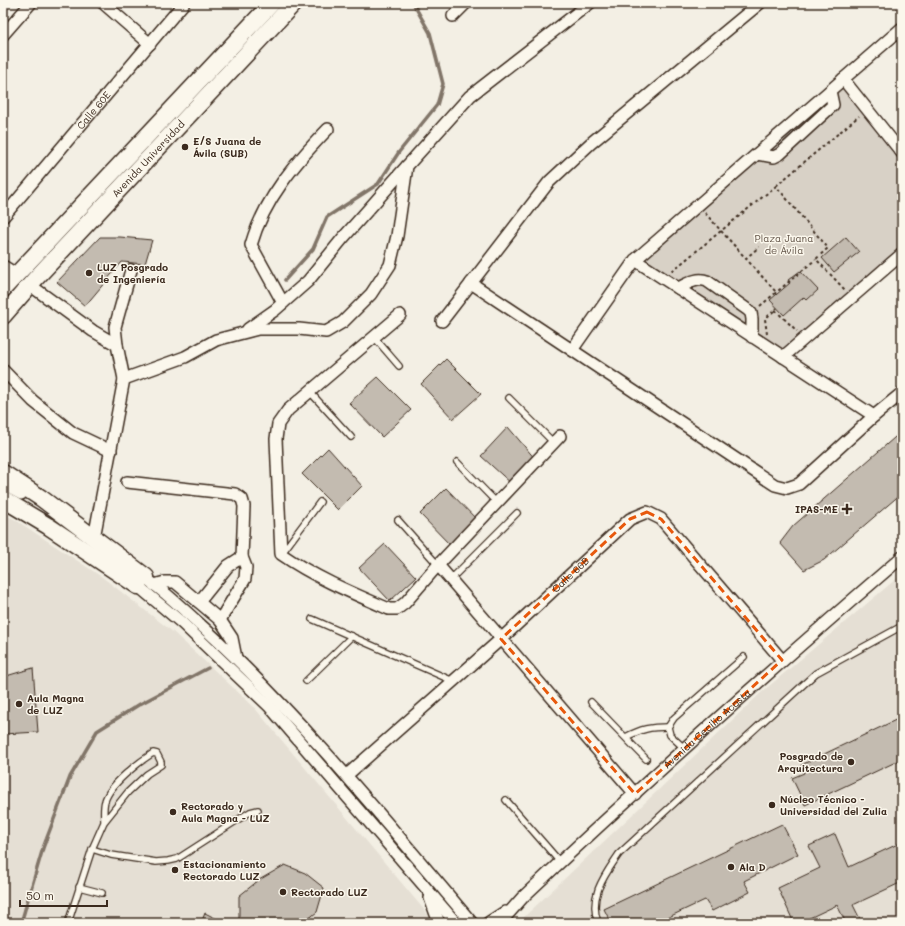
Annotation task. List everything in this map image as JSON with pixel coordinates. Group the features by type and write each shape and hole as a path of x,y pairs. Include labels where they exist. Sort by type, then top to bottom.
{"street":[{"path":"3,35 31,3"},
{"path":"103,3 150,44"},
{"name":"Calle 60E","path":"3,217 184,3"},
{"name":"Avenida Universidad","path":"3,289 9,270 272,3"},
{"name":"Avenida Universidad","path":"3,316 30,285 294,3"},
{"path":"453,16 466,3"},
{"path":"242,333 283,303 308,281 343,238 470,96 590,3"},
{"path":"442,322 549,182 590,143 760,3"},
{"path":"572,350 635,260 902,28"},
{"path":"843,79 902,153"},
{"path":"283,303 251,245 256,227 271,199 303,156 328,129"},
{"path":"124,379 185,357 216,340 242,333 258,329 299,329 326,332 343,322 371,294 390,265 397,236 407,166"},
{"path":"783,357 902,254"},
{"path":"635,260 874,416"},
{"path":"94,538 124,379 117,345 116,328 131,270"},
{"path":"678,288 702,279 718,289 748,310 751,314 752,337"},
{"path":"471,283 775,485 787,488 799,484 874,416 902,393"},
{"path":"30,285 93,331 117,345"},
{"path":"400,315 288,410 278,424 276,439 280,554 292,562 343,588 389,609 397,609 405,603 438,565 557,440"},
{"path":"3,370 33,400 73,433 111,451"},
{"path":"3,473 94,538 146,583 182,623 269,706 456,923"},
{"path":"127,482 235,494 242,498 244,506 242,557 246,566 245,580 220,620"},
{"path":"3,484 53,515 190,615 236,658 347,775 472,923"},
{"path":"3,499 146,583 175,582 220,620 232,638 236,658"},
{"name":"Calle 66B","path":"347,775 501,639 630,519 647,512 660,519 782,660"},
{"path":"199,602 228,566 242,557"},
{"name":"Avenida Cecilio Acosta","path":"500,923 519,901 560,862 684,748 782,660 902,557"},
{"path":"438,565 635,794"},
{"path":"427,890 439,923"},
{"path":"511,923 519,901"},
{"name":"Avenida Cecilio Acosta","path":"488,923 519,901"}],"lane":[{"path":"374,337 399,366"},
{"path":"310,392 351,437"},
{"path":"509,398 557,440"},
{"path":"458,462 498,503"},
{"path":"280,554 320,502"},
{"path":"451,579 517,513"},
{"path":"398,520 438,565"},
{"path":"312,619 453,681"},
{"path":"598,923 596,901 600,884 619,854 816,673 902,626"},
{"path":"306,681 352,636"},
{"path":"684,748 670,735 668,727 674,718 744,657"},
{"path":"591,702 646,759"},
{"path":"626,737 640,730 652,727 668,727"},
{"path":"68,923 92,849 104,822 128,792 147,774 161,765 157,754 153,753 144,759 114,786 105,800 104,822"},
{"path":"506,800 560,862"},
{"path":"92,849 111,855 148,861 168,862 177,859 250,812 258,810"},
{"path":"79,888 102,893"}],"path":[{"path":"668,274 862,114"},
{"path":"751,314 828,248 776,186"},
{"path":"704,212 776,292"},
{"path":"745,259 759,247"},
{"path":"816,259 847,292"},
{"path":"767,339 765,319 776,309 798,333"}],"highlighted area":[{"path":"647,512 661,519 782,660 635,794 501,639 630,519"}],"shaded area":[{"name":"Rectorado y Aula Magna - LUZ","path":"3,514 14,519 102,577 173,632 253,706 431,918 432,923 3,923"},
{"name":"Núcleo Técnico - Universidad del Zulia","path":"902,574 902,923 521,923 523,918 762,692"}],"green space":[{"name":"Plaza Juana de Ávila","path":"843,83 902,157 902,250 783,354 639,260"}],"building":[{"name":"LUZ Posgrado de Ingeniería","path":"100,237 152,240 145,264 122,262 85,306 57,282"},
{"path":"846,237 859,252 834,272 822,258"},
{"path":"800,271 818,290 807,300 804,297 784,315 770,300 790,283 788,280"},
{"path":"446,359 481,394 453,419 421,384"},
{"path":"378,377 411,410 382,437 349,403"},
{"path":"508,427 536,460 513,485 481,456"},
{"name":"IPAS-ME","path":"902,431 902,493 824,560 804,570 780,543 793,526"},
{"path":"328,448 362,486 338,510 302,474"},
{"path":"446,488 479,522 452,547 420,514"},
{"path":"385,544 416,577 390,601 359,568"},
{"name":"Aula Magna de LUZ","path":"33,668 38,732 3,734 3,677"},
{"name":"Posgrado de Arquitectura","path":"902,717 902,759 805,805 792,778 804,773 801,765"},
{"name":"Ala D","path":"782,824 798,854 744,881 750,892 712,911 705,900 656,923 611,923 604,909"},
{"path":"835,834 849,867 902,842 902,882 853,905 862,923 846,923 837,905 799,923 794,923 778,888 820,868 809,846"},
{"name":"Rectorado LUZ","path":"285,865 305,873 324,888 317,912 303,923 239,923 239,896 259,880"},
{"path":"205,913 225,923 201,923"}],"waterway":[{"path":"285,280 313,249 327,217 378,184 399,152 437,105 443,84 430,33 413,3"},
{"path":"21,923 43,848 70,777 97,731 140,704 208,668"}],"place":[{"name":"E/S Juana de Ávila (SUB)","path":"185,147"},
{"name":"LUZ Posgrado de Ingeniería","path":"89,273"},
{"name":"IPAS-ME","path":"847,509"},
{"name":"Aula Magna de LUZ","path":"19,704"},
{"name":"Posgrado de Arquitectura","path":"851,762"},
{"name":"Núcleo Técnico - Universidad del Zulia","path":"772,805"},
{"name":"Rectorado y Aula Magna - LUZ","path":"173,812"},
{"name":"Ala D","path":"731,867"},
{"name":"Estacionamiento Rectorado LUZ","path":"175,870"},
{"name":"Rectorado LUZ","path":"283,892"}]}
